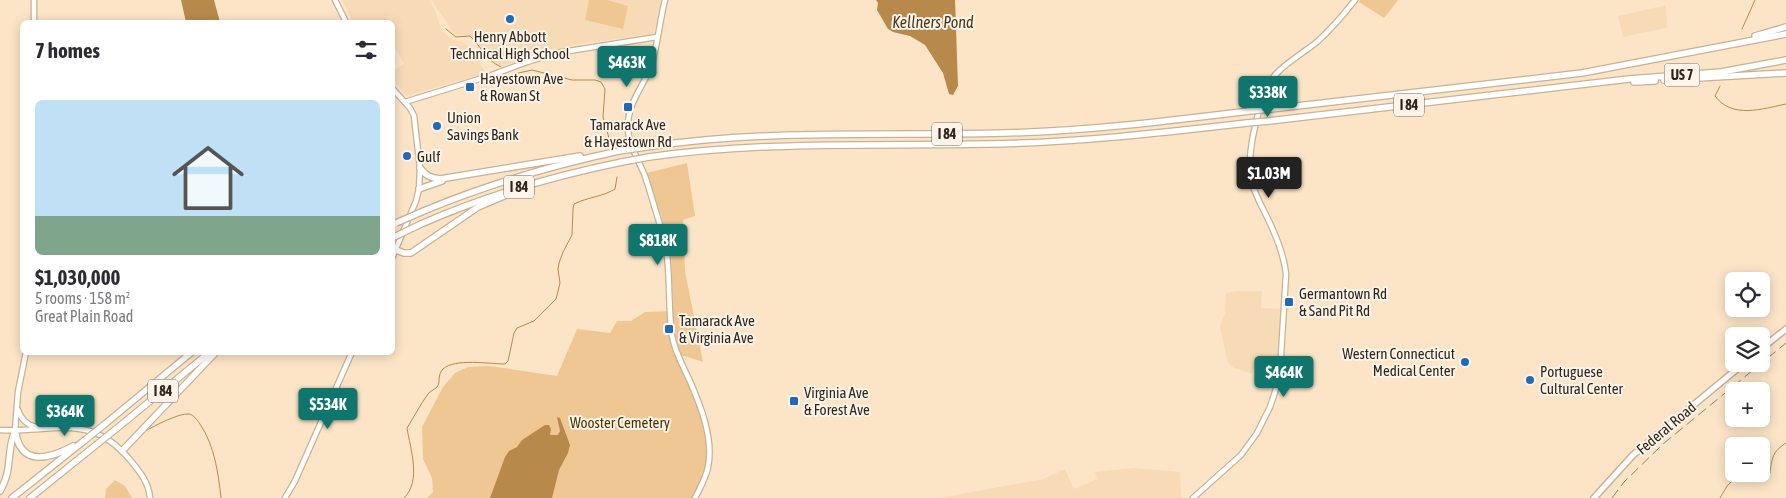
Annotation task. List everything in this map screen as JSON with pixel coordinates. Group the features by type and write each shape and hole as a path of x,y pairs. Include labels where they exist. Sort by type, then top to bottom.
{"highway":[{"name":"US 7","path":"1697,50 1786,28"},
{"name":"I 84","path":"395,224 493,184 527,174 619,151 704,139 762,136 1044,132 1121,126 1594,71 1786,34"},
{"name":"US 7","path":"1576,85 1642,77 1721,72 1786,60"},
{"name":"I 84","path":"395,237 476,202 567,174 649,157 714,149 762,146 1045,142 1142,135 1576,85 1786,74"},
{"path":"420,168 425,175 431,178 456,177 569,158 607,154"},
{"path":"396,250 411,253 486,204 567,174"},
{"path":"419,189 456,177"},
{"name":"I 84","path":"12,498 188,355"},
{"name":"I 84","path":"30,498 206,355"},
{"path":"122,450 213,355"},
{"path":"16,431 22,450 27,454 38,457 57,455 85,440"},
{"path":"0,491 8,473 11,443 16,431"}],"main road":[{"path":"34,0 34,20"},
{"path":"335,0 345,20"},
{"path":"665,0 652,62 631,104 628,132 665,241 668,264 670,318 675,348 692,387 706,430 709,455 708,466 695,498"},
{"path":"1193,498 1241,456 1257,433 1270,407 1280,371 1286,287 1285,263 1273,230 1252,184 1250,155 1262,99 1267,84 1276,73 1319,40 1355,0"},
{"path":"405,102 556,53 657,37"},
{"path":"395,91 414,116 420,168 419,189 416,201 396,250"},
{"path":"1770,342 1786,329"},
{"path":"16,431 17,406 26,355"},
{"path":"285,498 295,481 351,355"},
{"name":"Federal Road","path":"1594,498 1633,454 1733,372"},
{"path":"17,406 20,417 28,424 44,429"},
{"path":"0,430 83,428 111,441 122,450 144,479 150,498"}],"shaded area":[{"path":"342,0 429,0 446,35 469,46 486,73 406,96 395,82 395,70 404,64 395,48 395,20 352,20"},
{"name":"Henry Abbott Technical High School","path":"431,0 661,0 655,30 652,34 579,44 501,66 490,60 470,37 456,36"},
{"path":"1666,5 1667,28 1623,37 1618,16"},
{"path":"1262,291 1261,308 1282,309 1277,371 1253,369 1252,374 1234,368 1227,361 1220,326 1225,313 1226,293"},
{"path":"1134,468 1180,472 1181,498 939,498 1043,479 1065,469 1074,489 1097,479 1095,472"}],"green space":[{"path":"589,0 607,0 628,6 623,29 585,20"},
{"path":"1360,0 1398,0 1384,18 1359,2"},
{"name":"Wooster Cemetery","path":"687,163 695,216 683,220 685,271 703,362 685,356 676,357 694,399 704,429 707,459 703,476 692,498 427,498 433,492 432,478 423,459 422,427 443,387 455,373 468,367 490,366 557,376 577,329 610,333 617,321 631,321 645,312 673,311 671,252 647,173"},
{"path":"115,480 125,486 132,498 105,498 106,489"}],"water":[{"path":"181,0 214,0 219,20 186,20"},
{"name":"Kellners Pond","path":"876,0 955,0 958,86 953,95 949,94 943,73 925,45 910,36 888,29 877,10 878,3"},
{"path":"557,417 560,418 570,445 559,470 552,498 490,498 509,451 545,425 549,425 551,429 550,435 558,435 560,431"}],"waterway":[{"path":"1742,29 1755,0"},
{"path":"446,29 456,37 470,36 487,57 501,67"},
{"path":"514,74 532,70 572,80 595,80 601,82 605,89 603,117 609,138"},
{"path":"1720,86 1715,96 1730,108 1757,110 1786,104"},
{"path":"404,498 409,491 414,474 407,428 422,402 437,387 441,371 448,366 456,364 472,362 505,364 508,361 514,333 517,328 534,321 556,299 560,283 559,263 572,235 574,204 615,189 617,177"},
{"path":"145,431 184,414 194,417 200,424 209,442 217,469 221,498"},
{"path":"1720,498 1727,486 1737,476 1760,479 1770,473 1773,456 1786,443"}],"railway":[{"path":"1612,498 1624,482 1663,444 1786,343"}],"place":[{"name":"Henry Abbott Technical High School","path":"510,19"},
{"name":"Hayestown Ave & Rowan St","path":"470,87"},
{"name":"Tamarack Ave & Hayestown Rd","path":"628,107"},
{"name":"Union Savings Bank","path":"437,126"},
{"name":"Gulf","path":"407,156"},
{"name":"Germantown Rd & Sand Pit Rd","path":"1289,302"},
{"name":"Tamarack Ave & Virginia Ave","path":"669,329"},
{"name":"Western Connecticut Medical Center","path":"1465,362"},
{"name":"Portuguese Cultural Center","path":"1530,380"},
{"name":"Virginia Ave & Forest Ave","path":"794,401"}]}
